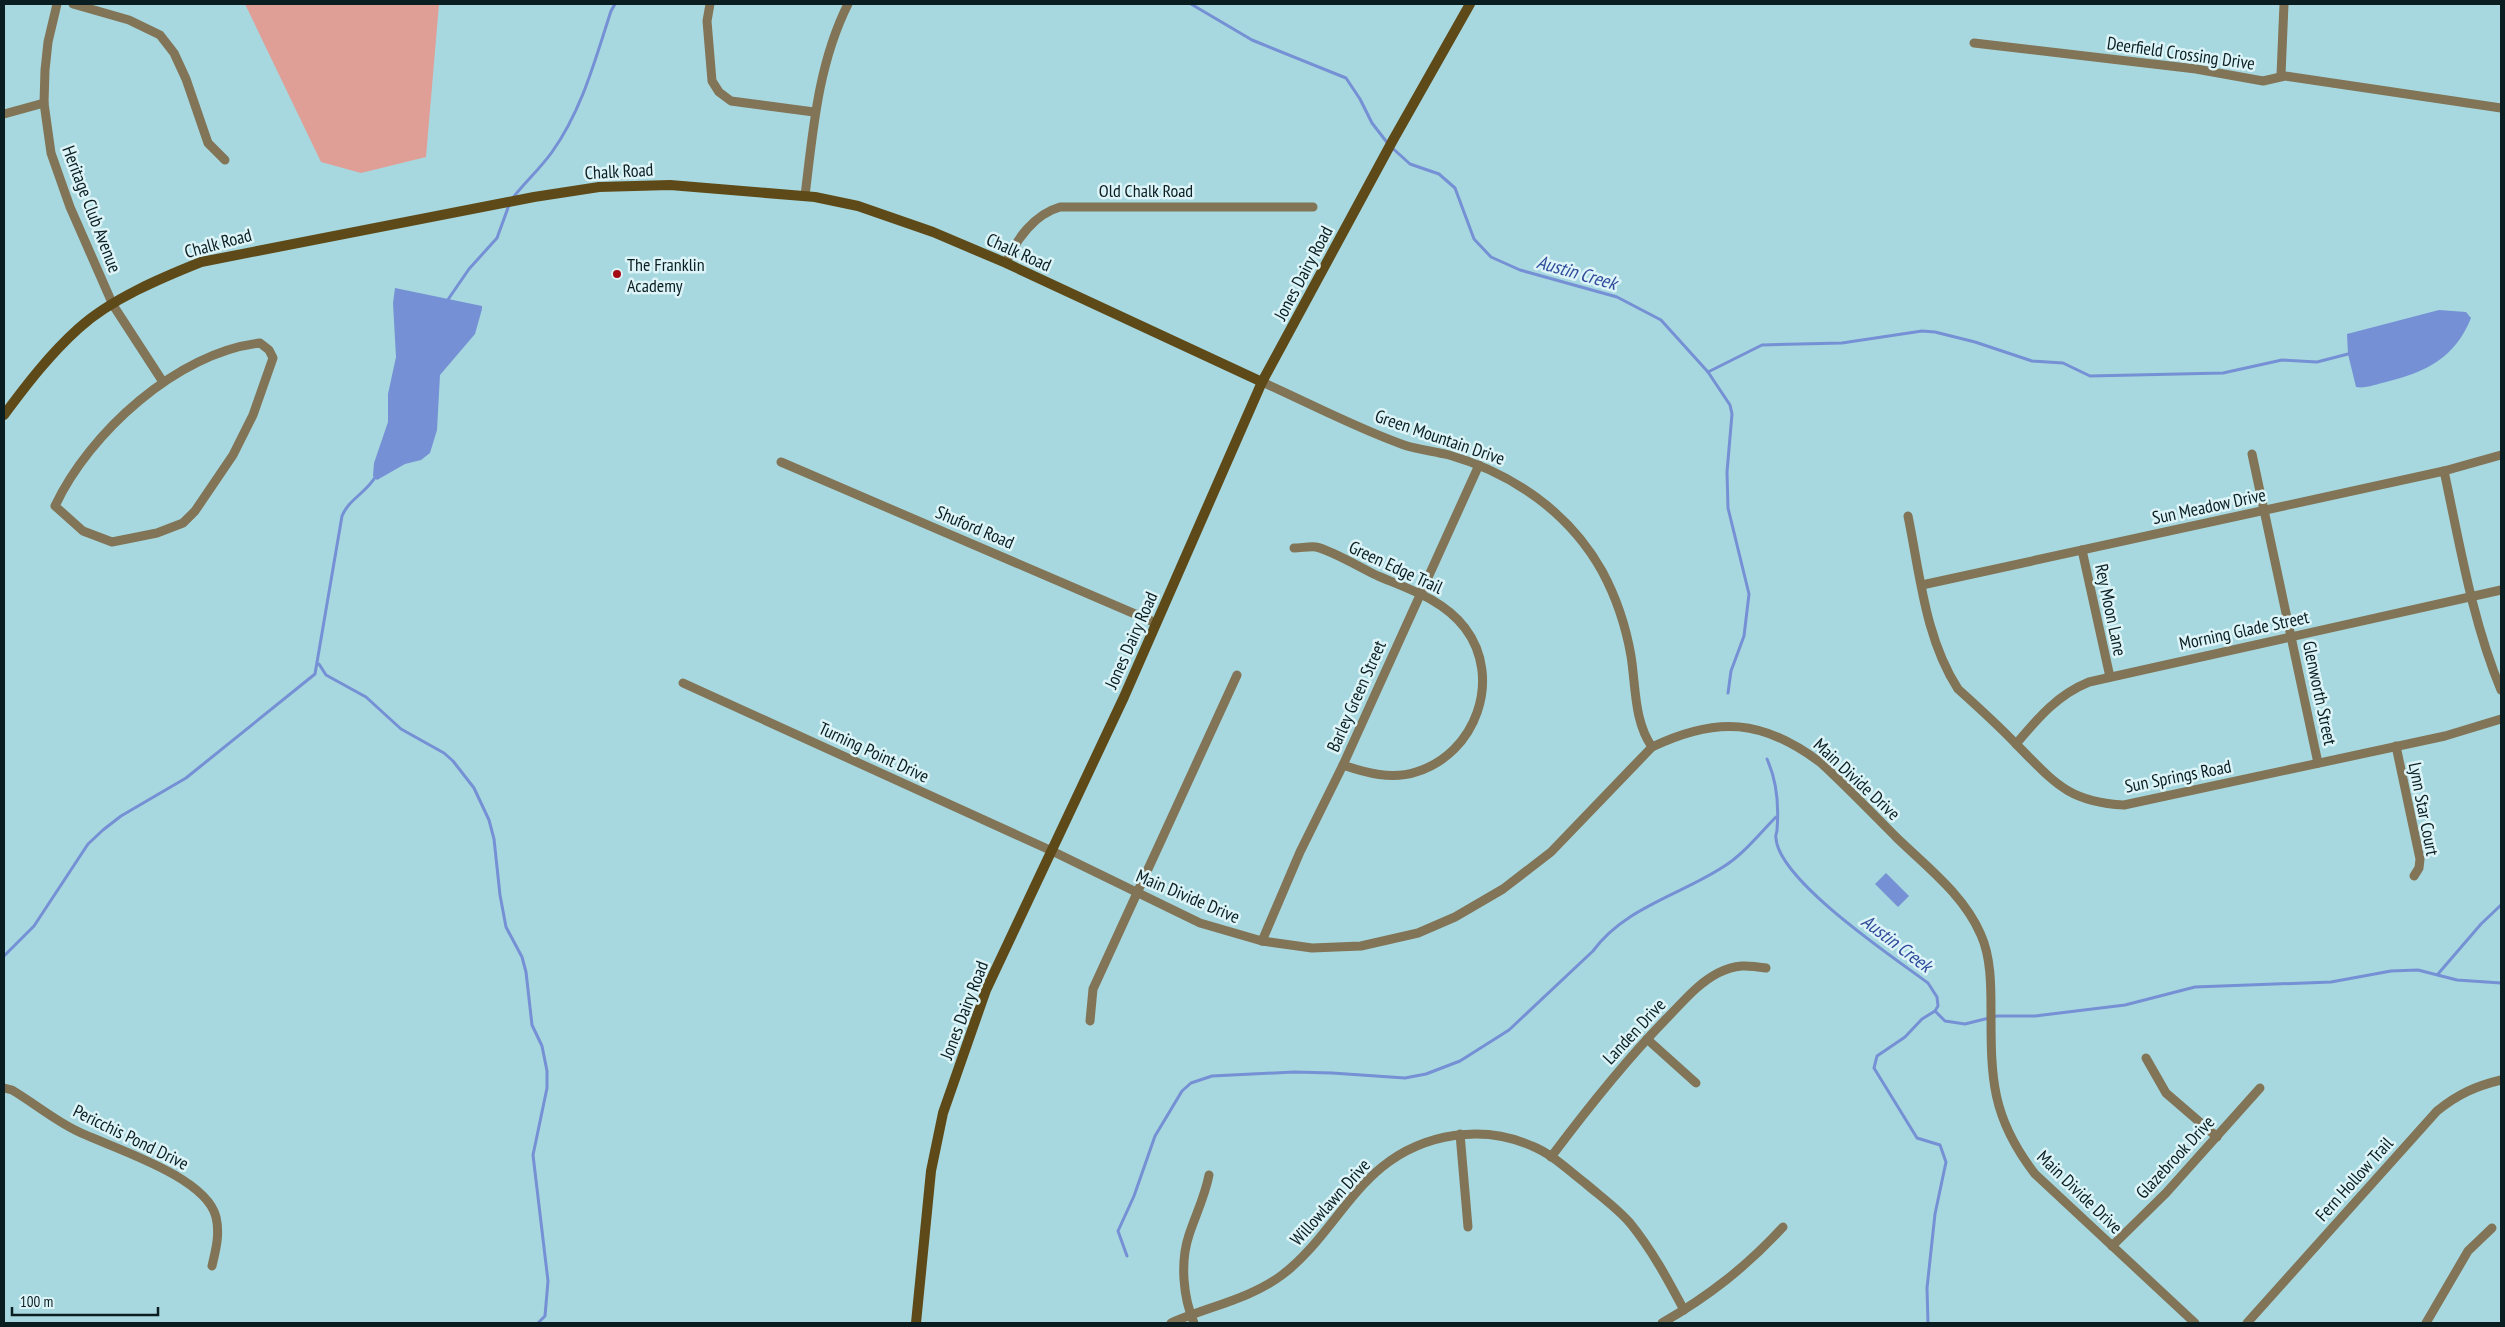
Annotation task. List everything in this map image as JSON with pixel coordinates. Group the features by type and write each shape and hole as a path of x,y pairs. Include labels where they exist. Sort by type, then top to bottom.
{"street":[{"name":"Heritage Club Avenue","path":"57,4 48,42 44,102 51,153 70,207 113,305 163,382"},
{"path":"72,4 129,20 160,35 174,53 186,79 208,143 225,160"},
{"path":"710,4 707,21 712,81 719,92 732,101 814,112"},
{"path":"804,196 814,112 833,39 848,4"},
{"name":"Jones Dairy Road","path":"916,1323 931,1171 943,1113 986,990 1156,623 1262,382 1386,152 1470,4"},
{"path":"2281,76 2284,4"},
{"name":"Deerfield Crossing Drive","path":"1974,43 2196,68 2263,81 2281,76 2501,108"},
{"path":"4,114 44,102"},
{"name":"Chalk Road","path":"4,415 44,363 80,327 113,305 167,276 201,262 574,190 670,184 804,196 858,206 888,215 1006,263 1262,382"},
{"name":"Old Chalk Road","path":"1006,263 1033,223 1046,211 1060,207 1313,207"},
{"path":"260,343 269,350 273,358 254,415 234,455 196,511 182,523 157,533 112,542 83,531 56,506 63,490 107,429 163,382 222,352 250,344 260,343"},
{"name":"Green Mountain Drive","path":"1262,382 1405,445 1448,454 1479,465 1513,480 1541,501 1576,534 1602,571 1623,621 1631,656 1638,713 1645,736 1652,747"},
{"name":"Glenworth Street","path":"2252,454 2318,764"},
{"name":"Sun Meadow Drive","path":"1922,585 2444,471 2501,455"},
{"name":"Shuford Road","path":"781,462 1156,623"},
{"name":"Barley Green Street","path":"1262,941 1300,852 1479,465"},
{"path":"2444,471 2471,597 2491,666 2501,690"},
{"name":"Sun Springs Road","path":"1908,516 1938,652 1948,672 1958,688 2053,782 2076,796 2106,804 2124,805 2468,730 2501,719"},
{"name":"Green Edge Trail","path":"1294,548 1316,547 1438,603 1465,628 1475,646 1482,665 1480,703 1474,723 1462,741 1447,756 1434,765 1416,773 1394,776 1376,774 1342,764"},
{"name":"Rey Moon Lane","path":"2082,550 2110,676"},
{"name":"Morning Glade Street","path":"2016,744 2060,697 2076,687 2110,676 2501,590"},
{"path":"1090,1021 1093,990 1237,675"},
{"name":"Turning Point Drive","path":"683,683 1052,851"},
{"name":"Main Divide Drive","path":"1052,851 1200,923 1262,941 1312,948 1361,946 1418,933 1455,917 1529,871 1551,852 1652,747 1694,729 1713,726 1742,726 1766,732 1789,743 1821,763 1954,893 1972,917 1982,936 1988,959 1991,993 1991,1065 2001,1119 2020,1155 2035,1174 2195,1323"},
{"name":"Lynn Star Court","path":"2396,746 2420,860 2419,868 2414,876"},
{"name":"Landen Drive","path":"1551,1157 1596,1096 1700,984 1719,973 1743,964 1766,968"},
{"path":"1647,1039 1696,1083"},
{"path":"2146,1058 2166,1093 2217,1137"},
{"name":"Fern Hollow Trail","path":"2247,1323 2437,1111 2455,1097 2475,1086 2501,1080"},
{"name":"Pericchis Pond Drive","path":"4,1088 12,1090 75,1130 120,1148 179,1177 205,1197 216,1216 219,1240 212,1266"},
{"name":"Glazebrook Drive","path":"2112,1246 2166,1193 2260,1088"},
{"path":"1460,1134 1468,1227"},
{"name":"Willowlawn Drive","path":"1171,1323 1192,1319 1280,1276 1311,1249 1367,1182 1382,1167 1418,1146 1439,1138 1460,1134 1504,1137 1533,1146 1551,1157 1615,1208 1630,1223 1658,1263 1684,1310"},
{"path":"1192,1319 1184,1286 1186,1251 1188,1237 1203,1199 1209,1175"},
{"path":"1662,1323 1728,1280 1762,1250 1783,1227"},
{"path":"2426,1323 2468,1252 2492,1228"}],"shaded area":[{"path":"245,4 439,4 426,157 361,173 321,162"}],"water":[{"path":"395,288 482,306 482,309 475,334 440,375 437,430 430,453 421,460 405,464 377,480 373,476 374,463 388,422 388,394 396,357 393,303"},
{"path":"2439,310 2466,312 2471,318 2457,343 2448,353 2438,361 2414,373 2371,386 2356,387 2348,354 2347,334"},
{"path":"1886,873 1909,896 1898,907 1875,884"}],"waterway":[{"path":"512,199 552,152 572,119 587,84 615,4"},
{"name":"Austin Creek","path":"1191,4 1252,40 1346,78 1360,99 1372,123 1389,145 1410,164 1439,174 1455,188 1474,239 1491,257 1520,270 1617,297 1661,320 1708,372 1730,405 1732,414 1727,472 1728,508 1749,594 1744,636 1731,671 1728,693"},
{"path":"447,301 469,269 497,238 509,205"},
{"path":"1708,372 1762,345 1842,343 1922,331 1935,332 1975,342 2032,361 2063,363 2090,376 2223,373 2282,360 2317,362 2348,354"},
{"path":"4,956 34,926 88,844 103,830 121,816 186,778 315,674 342,516 349,505 376,476"},
{"path":"319,664 326,675 366,697 401,729 444,753 453,761 474,788 489,820 494,839 500,895 506,927 522,957 526,972 532,1025 542,1046 547,1071 547,1088 533,1155 548,1281 545,1316 538,1323"},
{"name":"Austin Creek","path":"1767,759 1773,776 1776,794 1778,821 1776,837 1782,855 1796,875 1816,895 1865,937 1928,983 1937,997 1938,1006 1935,1011 1922,1019 1905,1037 1877,1056 1874,1068 1917,1138 1940,1145 1946,1162 1935,1214 1927,1288 1928,1323"},
{"path":"1127,1256 1118,1231 1134,1196 1155,1136 1182,1091 1191,1083 1212,1076 1294,1072 1405,1078 1426,1074 1460,1061 1509,1030 1620,924 1636,913 1706,877 1730,862 1776,817"},
{"path":"2438,974 2481,924 2501,905"},
{"path":"1935,1011 1945,1021 1965,1024 1997,1016 2035,1016 2125,1005 2195,987 2331,982 2391,971 2418,970 2457,980 2501,983"}],"place":[{"name":"The Franklin Academy","path":"617,274"}]}
